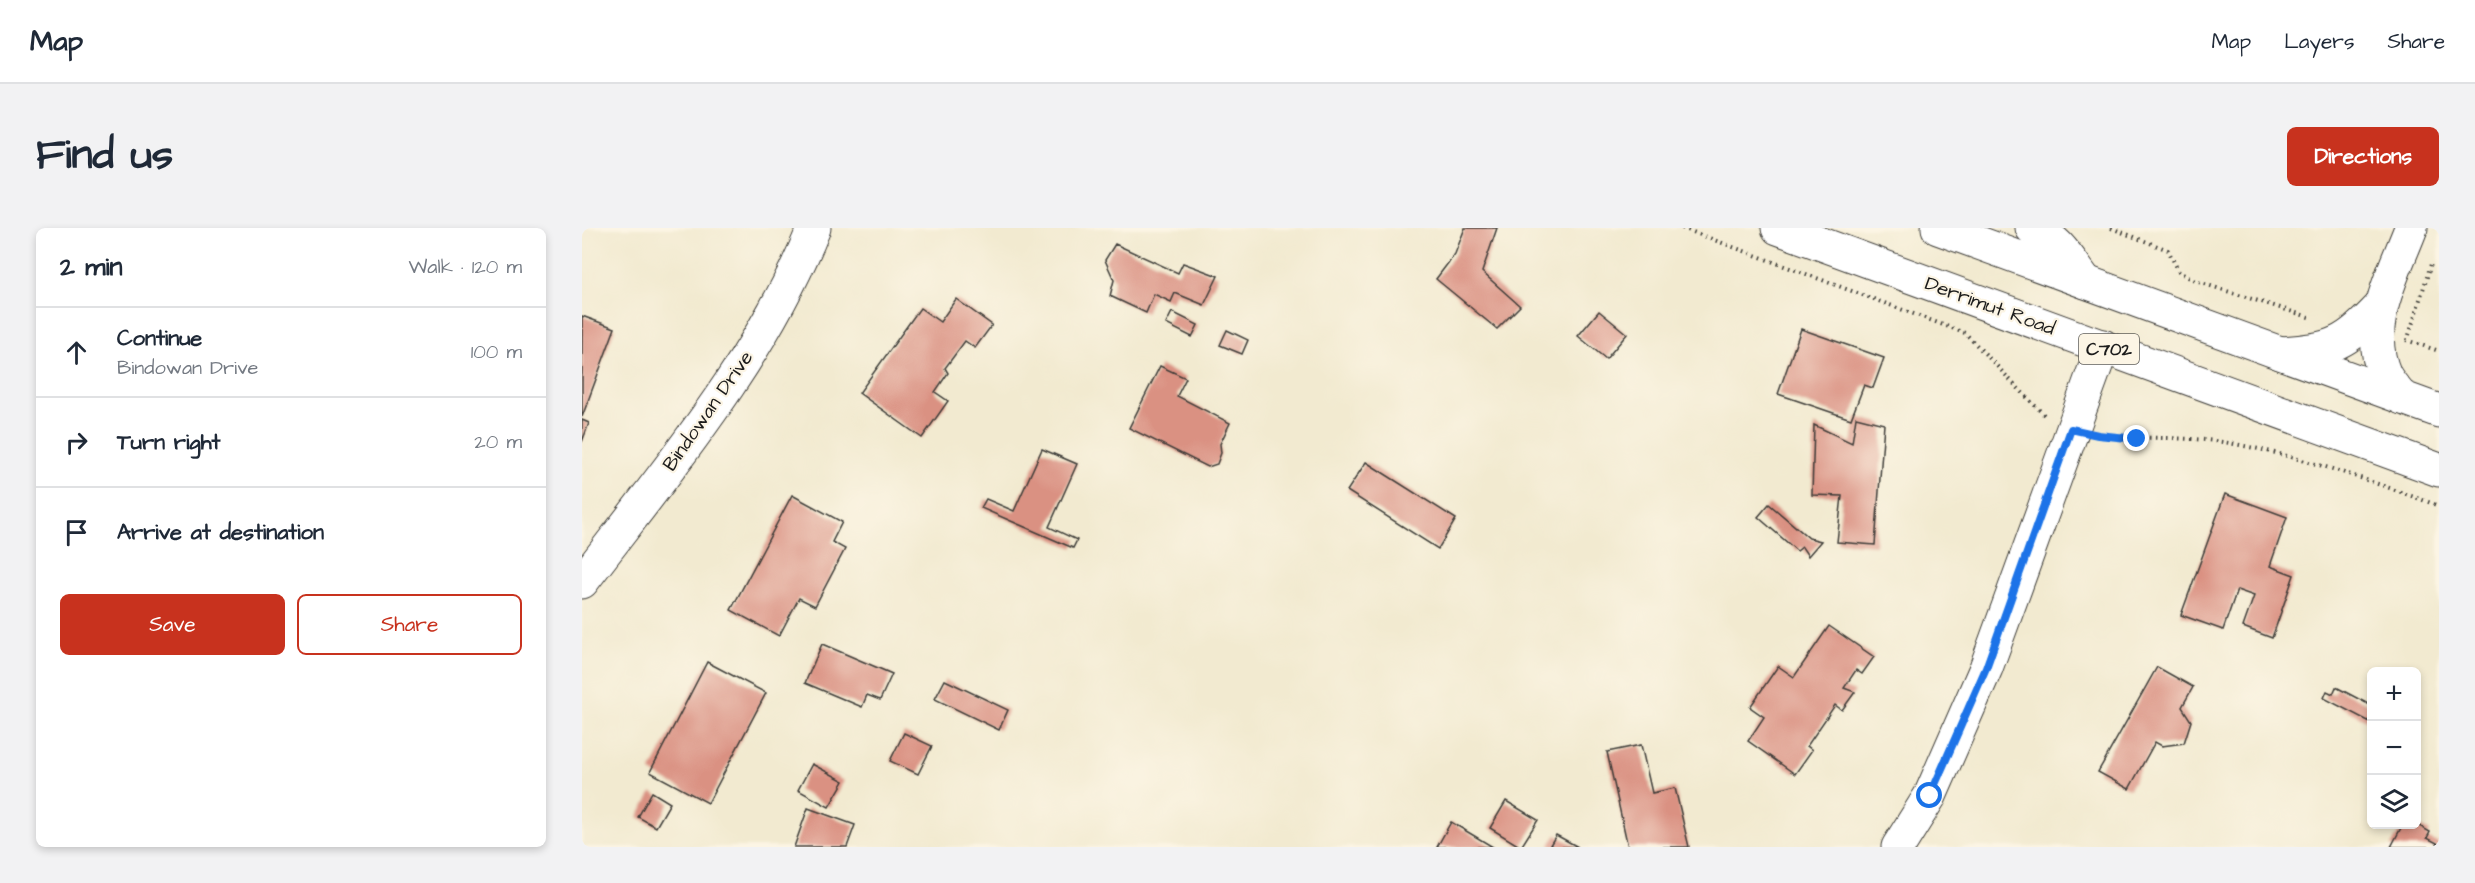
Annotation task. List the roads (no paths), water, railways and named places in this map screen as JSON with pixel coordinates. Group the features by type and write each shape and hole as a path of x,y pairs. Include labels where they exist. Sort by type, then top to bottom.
{"main road":[{"name":"Bindowan Drive","path":"582,582 730,387 794,278 814,228"},
{"name":"Derrimut Road","path":"1778,228 2439,470"},
{"path":"1938,228 2439,411"},
{"path":"2032,228 2044,232 2062,250 2086,282"},
{"path":"2402,398 2385,376 2378,348 2411,228"},
{"path":"2281,353 2321,350 2383,325"},
{"path":"1898,847 1930,796 1986,668 2103,346"}]}
